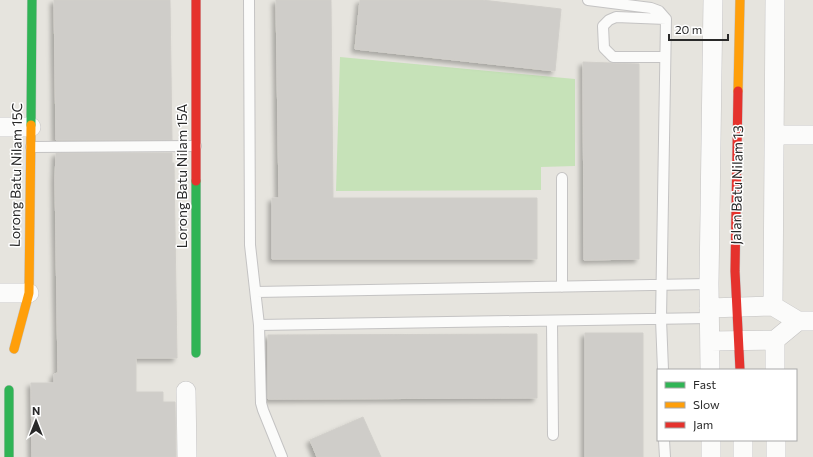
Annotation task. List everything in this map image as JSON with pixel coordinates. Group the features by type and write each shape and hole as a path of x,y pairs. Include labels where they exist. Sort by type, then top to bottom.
{"street":[{"name":"Lorong Batu Nilam 15C","path":"14,349 29,293 32,0"},
{"name":"Lorong Batu Nilam 15A","path":"196,0 196,353"},
{"name":"Jalan Batu Nilam 13","path":"710,369 709,284 713,0"},
{"name":"Jalan Batu Nilam 13","path":"740,0 735,271 740,369"},
{"path":"773,306 776,0"},
{"path":"0,127 31,127"},
{"path":"775,135 813,135"},
{"path":"0,293 29,293"},
{"path":"710,313 737,307 773,306 806,321"},
{"path":"710,341 775,340 806,321"},
{"path":"775,340 775,369"},
{"path":"9,390 9,457"},
{"path":"186,391 187,457"},
{"path":"711,441 711,457"},
{"path":"743,441 743,457"},
{"path":"776,441 776,457"}],"lane":[{"path":"249,0 250,245 259,325 263,410 282,457"},
{"path":"588,0 659,10 666,19 661,319 662,369"},
{"path":"665,57 613,57 604,48 603,26 609,20 616,17 666,19"},
{"path":"31,147 196,146"},
{"path":"562,178 562,287"},
{"path":"256,292 709,284"},
{"path":"259,325 552,322 661,319 710,313"},
{"path":"552,322 553,435"},
{"path":"664,441 665,457"}],"green space":[{"path":"340,57 575,79 575,166 541,167 541,190 336,191"}],"building":[{"path":"54,0 170,0 172,140 56,140"},
{"path":"276,0 331,0 333,198 537,198 537,259 272,259 272,198 279,198"},
{"path":"360,0 482,0 561,9 555,71 355,49"},
{"path":"583,62 639,64 639,259 584,260"},
{"path":"56,153 172,153 172,163 174,163 177,358 136,358 136,392 163,392 163,402 175,402 176,457 32,457 31,383 54,383 54,374 58,373 55,179"},
{"path":"585,333 643,333 643,457 585,457"},
{"path":"537,334 537,398 268,399 268,335"},
{"path":"363,417 381,457 317,457 310,440"}],"traffic: fast":[{"path":"31,125 32,0"},
{"path":"196,181 196,353"},
{"path":"9,390 9,457"}],"traffic: slow":[{"path":"738,91 740,0"},
{"path":"14,349 29,293 31,125"}],"traffic: jam":[{"path":"196,0 196,181"},
{"path":"738,91 735,271 740,369"}]}
